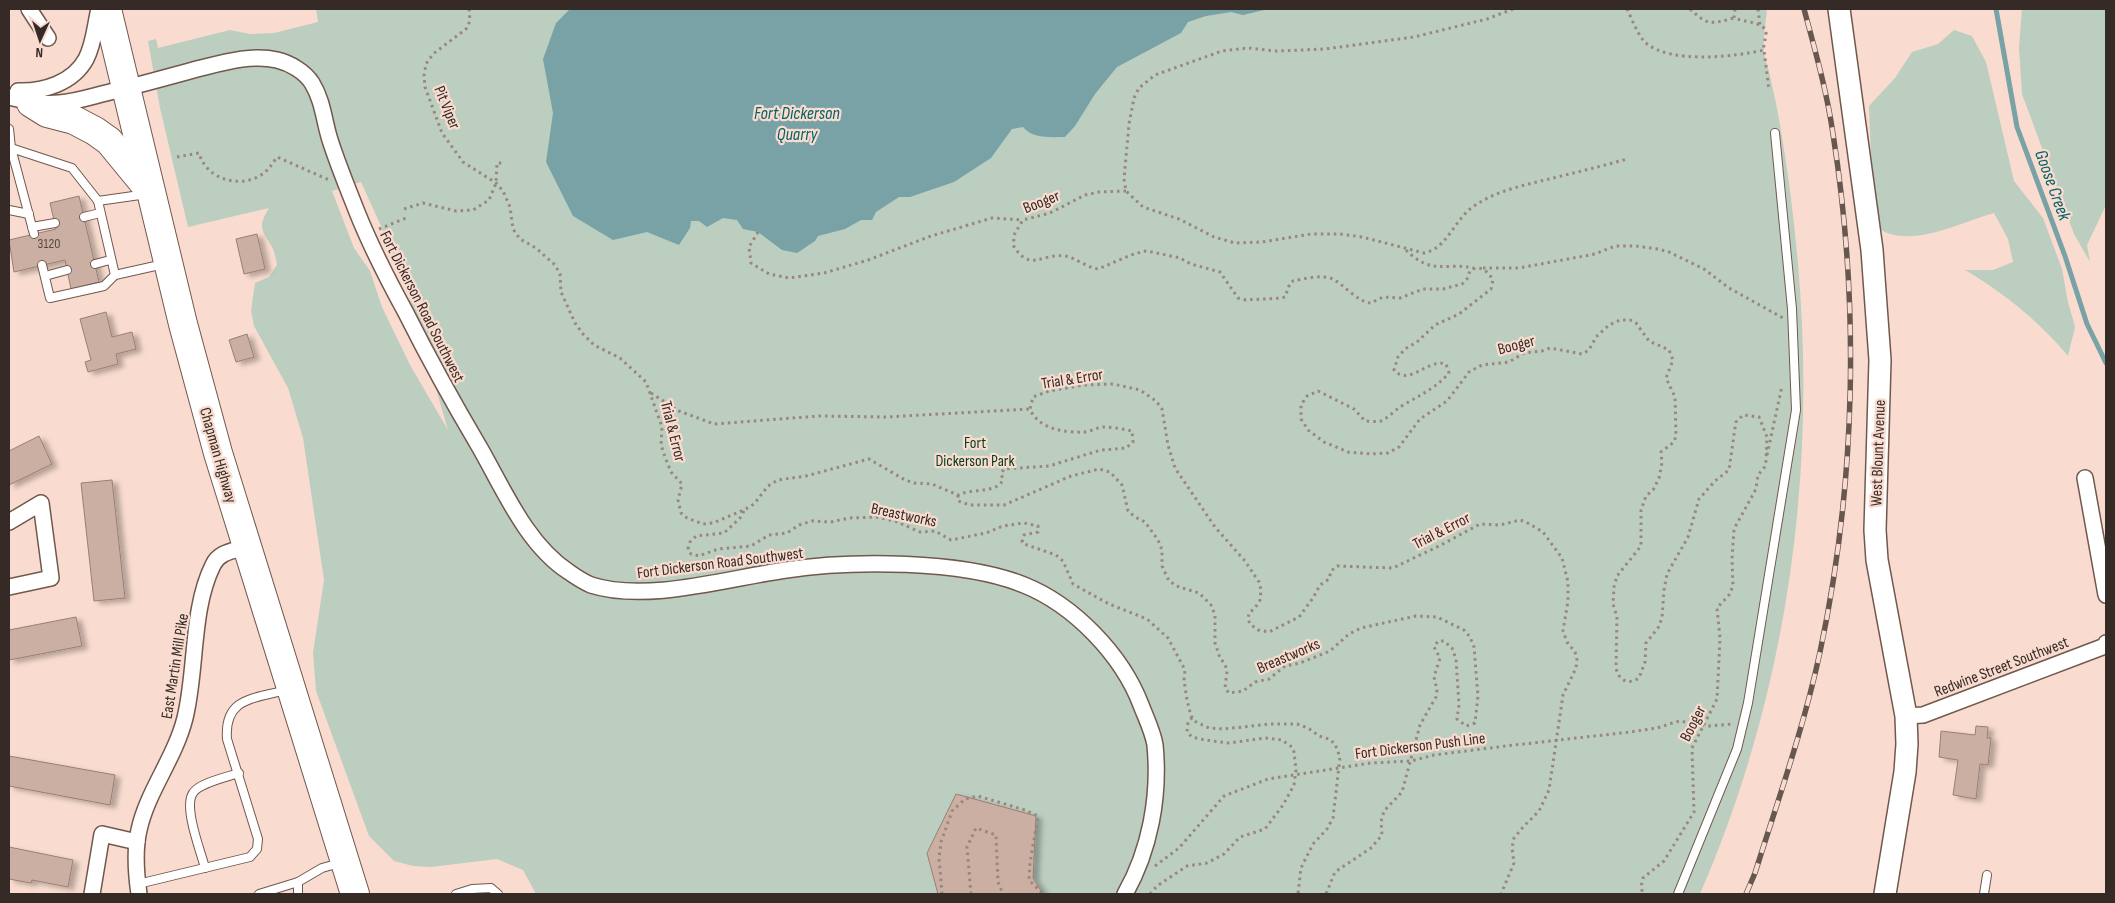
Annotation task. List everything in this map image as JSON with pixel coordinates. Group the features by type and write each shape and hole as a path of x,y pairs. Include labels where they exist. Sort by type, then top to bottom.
{"highway":[{"name":"Chapman Highway","path":"107,9 183,324 218,454 245,547 355,894"},
{"path":"16,97 47,113 74,120 95,130 114,147 152,193"}],"street":[{"path":"29,9 48,38"},
{"path":"16,97 48,88 70,75 86,59 99,9"},
{"name":"West Blount Avenue","path":"1839,9 1872,250 1880,360 1875,530 1877,560 1906,716 1905,772 1885,894"},
{"name":"Fort Dickerson Road Southwest","path":"16,97 59,103 218,64 252,58 275,60 292,66 310,79 321,103 330,139 360,219 378,260 446,391 520,519 539,546 563,568 588,584 620,591 650,591 791,569 846,565 900,565 944,568 989,575 1024,585 1057,603 1091,631 1113,654 1137,695 1155,741 1155,783 1152,815 1145,849 1134,878 1125,894"},
{"path":"2085,478 2106,595"},
{"path":"9,522 41,503 50,578 9,587"},
{"name":"East Martin Mill Pike","path":"139,889 137,842 143,816 174,752 185,718 191,690 201,607 212,566 217,558 245,547"},
{"name":"Redwine Street Southwest","path":"1906,716 1923,715 2105,646 2106,643"},
{"path":"92,894 102,834 137,842"}],"lane":[{"path":"9,129 10,148 33,231 54,223"},
{"path":"1678,894 1737,749 1756,663 1796,410 1792,322 1775,133"},
{"path":"10,148 72,168 98,201 114,275"},
{"path":"98,201 152,193"},
{"path":"9,210 28,214"},
{"path":"84,217 100,213"},
{"path":"95,264 110,260"},
{"path":"42,265 50,298 104,286 114,275 168,263"},
{"path":"45,276 67,270"},
{"path":"139,889 205,868 250,857 258,849 258,839 227,739 226,725 231,711 241,703 290,689"},
{"path":"205,868 190,815 190,801 193,793 199,787 239,773"},
{"path":"258,894 298,882 322,868 345,862"},
{"path":"1984,894 1987,875"},
{"path":"298,882 298,894"},
{"path":"456,894 472,889 491,888 498,894"}],"path":[{"name":"Pit Viper","path":"469,9 470,21 466,30 433,54 426,64 425,87 442,133 463,162 496,183"},
{"path":"1513,9 1487,19 1414,38 1316,49 1276,51 1248,48 1222,51 1156,75 1140,88 1131,112 1124,179 1126,191 1143,207 1179,219 1206,234 1225,241 1243,243 1311,234 1340,234 1386,242 1424,253 1432,252 1466,213 1495,194 1627,159"},
{"path":"1627,9 1645,42 1659,51 1674,56 1728,56 1764,50"},
{"path":"1690,9 1702,21 1715,23 1734,18 1765,28 1766,32 1763,42 1769,90"},
{"path":"1734,18 1736,9"},
{"path":"1758,9 1760,25"},
{"path":"177,158 199,153 209,171 230,181 246,181 262,175 270,168 277,157 323,177"},
{"path":"404,209 423,203 456,212 473,210 489,200 496,183 497,163 503,163"},
{"name":"Trial & Error","path":"496,183 508,199 516,234 520,239 547,256 555,265 560,274 562,292 583,334 594,345 620,358 646,382 662,427 661,445 665,457 671,472 682,484 678,500 681,513 703,524 714,523 744,510 754,504 768,486 778,480 806,476 869,460 905,480 914,483 932,484 958,495 966,491 992,488 1001,484 1003,479 1001,474 1004,469 1049,466 1101,450 1126,448 1130,446 1134,439 1132,432 1111,427 1098,428 1087,432 1053,428 1041,424 1030,409 1032,397 1048,391 1084,385 1112,384 1129,386 1149,395 1162,409 1168,445 1175,468 1215,527 1245,561 1259,582 1261,590 1260,600 1249,613 1248,619 1250,624 1260,631 1269,632 1299,617 1320,585 1328,579 1331,571 1337,566 1398,567 1413,557 1441,546 1480,524 1500,525 1520,520 1535,526 1543,532 1562,558 1568,582 1568,601 1564,631 1577,660 1573,677 1563,695 1552,778 1545,802 1514,838 1512,848 1514,863 1501,894"},
{"name":"Booger","path":"1126,191 1099,192 1085,195 1050,213 1023,220 1012,240 1016,250 1025,259 1031,261 1067,256 1091,268 1098,269 1144,251 1180,258 1191,264 1220,272 1238,298 1246,300 1285,297 1293,281 1318,277 1333,279 1338,284 1348,287 1360,301 1371,303 1382,297 1400,298 1424,288 1443,289 1462,284 1468,279 1470,271 1475,268"},
{"path":"375,230 406,218"},
{"path":"758,232 749,247 751,263 769,274 789,278 824,273 868,260 931,236 992,218 1023,220"},
{"path":"1405,249 1414,258 1433,267 1475,268 1519,268 1595,254 1615,246 1658,249 1669,252 1704,269 1729,288 1775,315 1792,322"},
{"name":"Booger","path":"1480,268 1492,278 1491,289 1459,314 1435,325 1417,342 1405,349 1397,360 1394,370 1398,374 1405,376 1440,362 1446,364 1449,372 1438,384 1388,417 1376,421 1365,420 1354,409 1343,402 1314,392 1302,402 1301,419 1308,430 1330,445 1348,452 1362,454 1388,453 1399,446 1420,419 1449,398 1459,384 1475,368 1495,362 1512,362 1524,354 1540,352 1550,348 1582,354 1589,350 1598,335 1613,322 1627,320 1636,323 1649,341 1671,352 1673,360 1666,378 1674,397 1676,436 1674,442 1661,452 1662,463 1659,478 1653,490 1646,496 1641,510 1641,546 1618,576 1614,587 1613,604 1617,617 1616,668 1617,674 1623,681 1629,682 1639,678 1645,662 1646,643 1658,628 1662,618 1667,574 1688,537 1699,499 1715,481 1729,470 1736,422 1743,414 1758,417 1767,437 1764,468 1758,475 1756,489 1734,529 1733,586 1729,595 1717,608 1720,638 1717,699 1694,742 1691,753 1695,800 1693,816 1664,861 1642,878 1641,887 1643,894"},
{"path":"1766,461 1783,381"},
{"path":"651,393 679,411 714,424 820,416 886,416 1030,409"},
{"name":"Breastworks","path":"958,495 958,501 965,504 1004,505 1071,476 1099,469 1110,472 1124,489 1128,511 1145,522 1158,540 1162,550 1162,566 1169,580 1179,587 1199,593 1211,605 1215,616 1215,643 1220,658 1227,667 1228,678 1225,688 1229,693 1240,692 1255,682 1269,679 1285,666 1300,664 1330,652 1352,632 1383,622 1428,616 1438,617 1464,630 1470,638 1475,651 1478,701 1475,724 1466,726 1457,719 1459,690 1456,680 1455,656 1452,648 1444,640 1438,641 1434,646 1440,658 1434,676 1437,694 1420,725 1402,792 1384,810 1381,822 1382,835 1378,841 1371,848 1335,872 1326,894"},
{"name":"Breastworks","path":"744,510 740,518 724,533 700,534 692,540 688,549 691,554 699,556 718,549 751,546 769,534 787,533 799,525 812,521 831,522 848,518 876,517 896,521 920,532 935,532 951,540 986,533 1003,526 1024,523 1038,526 1039,531 1035,534 1023,536 1024,543 1056,555 1063,561 1073,584 1109,604 1147,619 1168,638 1185,670 1185,691 1192,718"},
{"path":"1150,894 1157,886 1187,866 1207,863 1224,854 1240,837 1265,829 1291,793 1296,775 1292,747 1282,740 1265,738 1236,743 1204,740 1187,732 1188,722 1192,718 1209,728 1293,724 1308,728 1319,736 1330,739 1335,744 1340,753 1333,818 1327,829 1313,844 1301,868 1298,894"},
{"name":"Fort Dickerson Push Line","path":"1134,878 1179,848 1224,796 1268,779 1371,763 1411,761 1434,755 1644,730 1679,722 1718,726 1729,723 1742,726"},
{"path":"942,894 941,842 952,811 965,799 978,796 1025,810 1038,816 1029,880 1043,894"},
{"path":"971,894 967,847 976,828 996,835 998,882 1003,894"}],"green space":[{"name":"Fort Dickerson Park","path":"316,9 1767,9 1764,52 1783,142 1798,264 1803,345 1803,425 1798,506 1788,585 1774,664 1754,742 1730,819 1700,894 536,894 523,870 497,859 431,867 413,866 394,861 369,836 316,691 313,653 324,580 303,438 288,388 254,326 251,311 255,283 269,277 277,265 273,249 262,230 263,221 269,208 188,227 160,108 148,41 156,39 158,48 230,30 250,34 274,33 318,22","holes":["361,182 397,268 401,269 448,430 410,365 382,307 370,271 354,248 332,191"]},
{"path":"2022,9 2106,9 2106,205 2087,245 2090,262 2074,234 2022,94 2019,48"},
{"path":"1954,30 1972,36 1986,62 2014,181 2043,218 2062,269 2075,327 2068,356 2046,331 2021,309 1994,288 1965,270 1993,270 2013,262 2008,239 1994,213 1937,232 1922,235 1894,235 1881,230 1871,158 1869,106 1895,78 1912,52 1938,44"}],"water":[{"name":"Fort Dickerson Quarry","path":"570,9 1268,9 1243,15 1231,12 1206,16 1188,22 1181,33 1117,67 1095,94 1075,126 1065,137 1048,137 1032,134 1023,127 1012,129 991,158 954,182 910,197 899,197 876,212 872,220 861,220 845,229 818,236 815,241 797,253 782,250 758,232 743,229 737,220 723,218 707,227 699,221 691,221 690,228 679,245 647,232 613,240 573,216 546,162 553,113 543,59 556,23"}],"building":[{"path":"79,196 99,282 71,289 65,260 14,272 9,240 56,229 50,203"},
{"path":"257,234 265,269 244,274 236,239"},
{"path":"106,312 112,337 132,332 136,349 116,354 118,364 88,372 85,362 91,360 80,319"},
{"path":"247,334 254,357 236,362 229,340"},
{"path":"39,436 52,464 9,485 9,451"},
{"path":"112,480 125,598 94,601 81,483"},
{"path":"76,617 82,646 9,660 9,630"},
{"path":"1976,726 1988,727 1987,738 1991,738 1988,765 1980,764 1976,799 1953,795 1958,760 1939,757 1941,731 1975,735"},
{"path":"9,756 115,775 110,805 9,786"},
{"path":"956,794 1036,816 1033,878 1043,894 938,894 927,853"},
{"path":"9,847 73,860 68,887 32,880 31,883 9,879"}],"waterway":[{"name":"Goose Creek","path":"1996,9 2017,127 2065,256 2087,324 2106,363"}],"railway":[{"path":"1746,894 1755,873 1814,680 1832,588 1841,524 1847,459 1850,394 1850,328 1842,198 1827,103 1804,9"}]}
